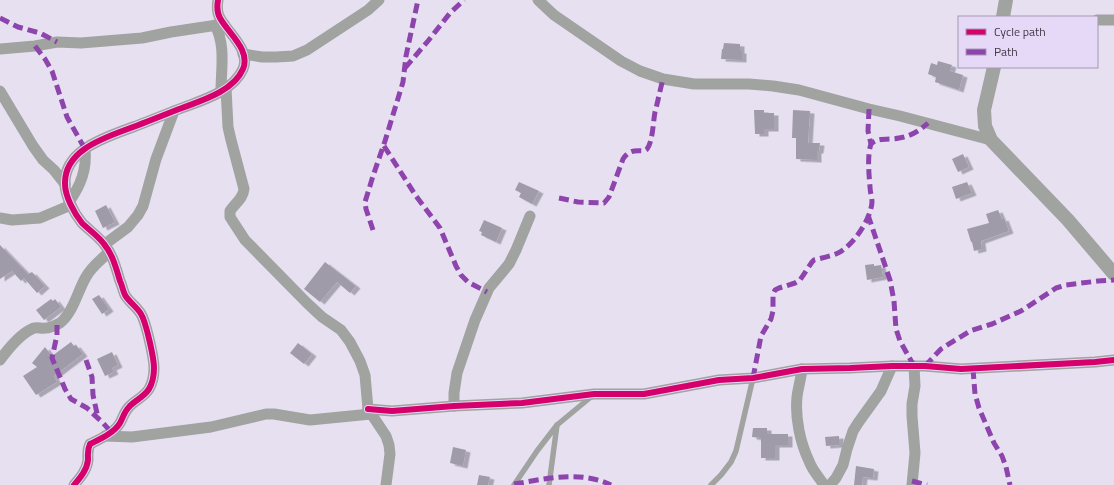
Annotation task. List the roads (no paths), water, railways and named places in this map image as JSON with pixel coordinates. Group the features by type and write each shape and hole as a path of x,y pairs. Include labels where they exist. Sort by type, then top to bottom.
{"street":[{"path":"218,0 217,7 223,60 223,90 228,127 230,140 244,189 244,194 230,211 230,217 245,240 307,303 322,317 341,330 350,342 360,361 365,375 370,412 386,436 389,445 390,454 386,485"},
{"path":"243,54 262,57 293,56 307,50 368,10 379,0"},
{"path":"538,0 554,15 630,66 651,75 694,84 749,84 799,90 991,140"},
{"path":"1003,16 1005,0"},
{"path":"1098,20 1114,20"},
{"path":"0,50 57,42 81,43 142,38 219,25 236,40 245,59 243,68 238,78 210,98 106,137 76,155 69,164 64,184 66,197 82,222 107,248 114,261 125,295 141,314 145,322 154,368 153,379 150,387 144,395 128,408 115,429 90,444 88,448 88,458 85,470 74,485"},
{"path":"994,68 984,110 984,126 991,140 1068,220 1114,274"},
{"path":"0,91 33,146 64,184"},
{"path":"0,360 27,332 35,328 47,328 54,326 61,322 73,304 88,274 107,248 138,215 146,197 150,175 174,111"},
{"path":"0,218 12,220 40,218 70,203 84,174 86,164 85,149"},
{"path":"454,406 457,373 475,320 489,288 510,264 530,216"},
{"path":"105,436 132,437 211,427 266,414 310,420 370,412 522,403 594,394 644,394 719,380 753,378 802,369 892,366 925,366 961,369 1114,360"},
{"path":"830,485 836,478 843,464 853,431 881,391 892,366"},
{"path":"912,485 915,453 912,416 914,366"},
{"path":"802,369 797,397 799,429 808,461 824,485"}],"lane":[{"path":"711,485 722,475 731,462 736,451 753,378"},
{"path":"514,485 557,425 594,394"},
{"path":"549,485 557,425"}]}
